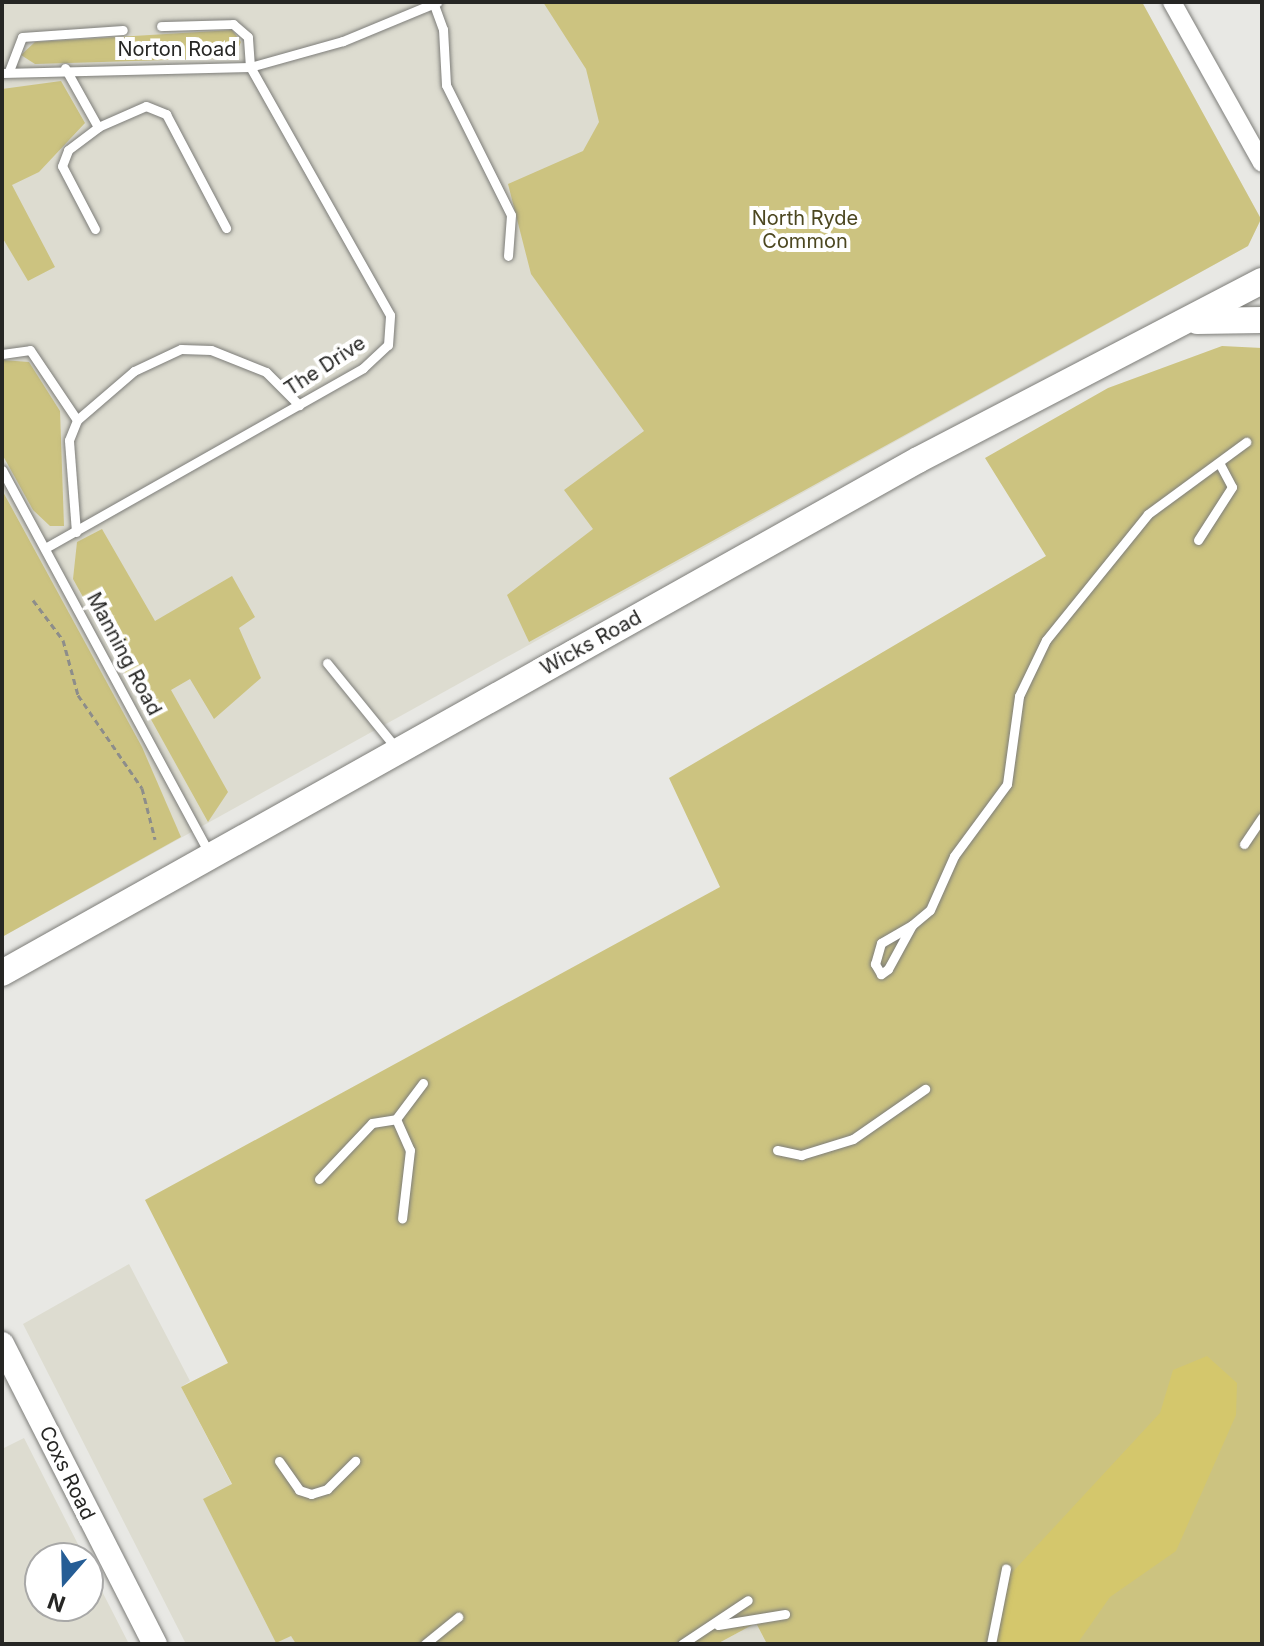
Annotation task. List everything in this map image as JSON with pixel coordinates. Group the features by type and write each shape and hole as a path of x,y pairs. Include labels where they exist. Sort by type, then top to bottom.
{"main road":[{"name":"Wicks Road","path":"2,973 1159,330 1262,263"},
{"name":"Wicks Road","path":"1182,317 1262,281"},
{"path":"1159,330 1218,318 1262,320"}],"street":[{"path":"1172,2 1262,163"},
{"name":"Coxs Road","path":"2,1344 155,1644"}],"lane":[{"name":"Norton Road","path":"6,72 65,68 250,67 434,3"},
{"path":"434,3 443,29 446,85 511,215 508,256"},
{"path":"161,26 233,24 248,37 250,67"},
{"path":"6,72 22,37 123,30"},
{"name":"The Drive","path":"47,547 299,405 388,345 390,315 250,67"},
{"path":"65,68 98,127"},
{"path":"95,229 62,166 68,150 98,127 146,106 166,114 226,228"},
{"path":"76,532 69,440 77,420 134,371 181,349 247,362 299,405"},
{"path":"2,354 30,350 77,420"},
{"path":"912,925 881,974 875,964 881,943 930,910 954,856 1007,784 1019,696 1046,640 1113,549 1162,501 1246,442"},
{"path":"1198,540 1232,487 1219,463"},
{"name":"Manning Road","path":"2,470 47,547 211,856"},
{"path":"327,663 398,751"},
{"path":"1244,844 1262,817"},
{"path":"319,1179 372,1123 396,1119 423,1083"},
{"path":"777,1150 801,1155 853,1139 925,1089"},
{"path":"396,1119 410,1150 402,1219"},
{"path":"279,1461 299,1490 311,1494 327,1489 355,1461"},
{"path":"991,1644 1006,1568"},
{"path":"682,1644 718,1625 748,1600"},
{"path":"718,1625 785,1614"},
{"path":"425,1644 458,1617"}],"path":[{"path":"33,600 63,640 78,695 142,788 155,839"}],"shaded area":[{"path":"2,2 1142,2 1261,219 1248,246 2,937"},
{"path":"129,1264 190,1381 181,1387 232,1485 204,1500 276,1643 291,1635 296,1644 186,1644 23,1324"},
{"path":"1207,1356 1237,1383 1236,1415 1176,1551 1110,1597 1077,1644 996,1644 1008,1577 1160,1413 1173,1370"},
{"path":"24,1438 77,1542 24,1542 24,1622 104,1622 104,1595 129,1644 2,1644 2,1449"},
{"path":"756,1623 767,1644 717,1644"}],"green space":[{"name":"North Ryde Common","path":"543,2 1142,2 1261,219 1248,246 529,642 507,595 593,529 564,490 644,431 531,274 508,184 583,151 599,122 586,69"},
{"path":"232,30 241,42 234,58 35,64 21,55 35,42"},
{"path":"61,81 85,123 39,172 12,185 55,267 28,281 2,237 2,89"},
{"path":"1222,346 1262,348 1262,1644 767,1644 756,1623 717,1644 296,1644 291,1636 276,1643 203,1499 232,1484 181,1387 228,1363 145,1200 720,887 669,778 1046,556 985,458 1108,388"},
{"path":"2,360 29,362 60,411 64,526 50,526 33,510 2,454"},
{"path":"2,490 142,747 181,837 2,937"},
{"path":"102,529 155,621 232,576 255,617 239,628 261,678 214,719 190,679 171,690 228,792 208,822 73,579 77,542"}]}
